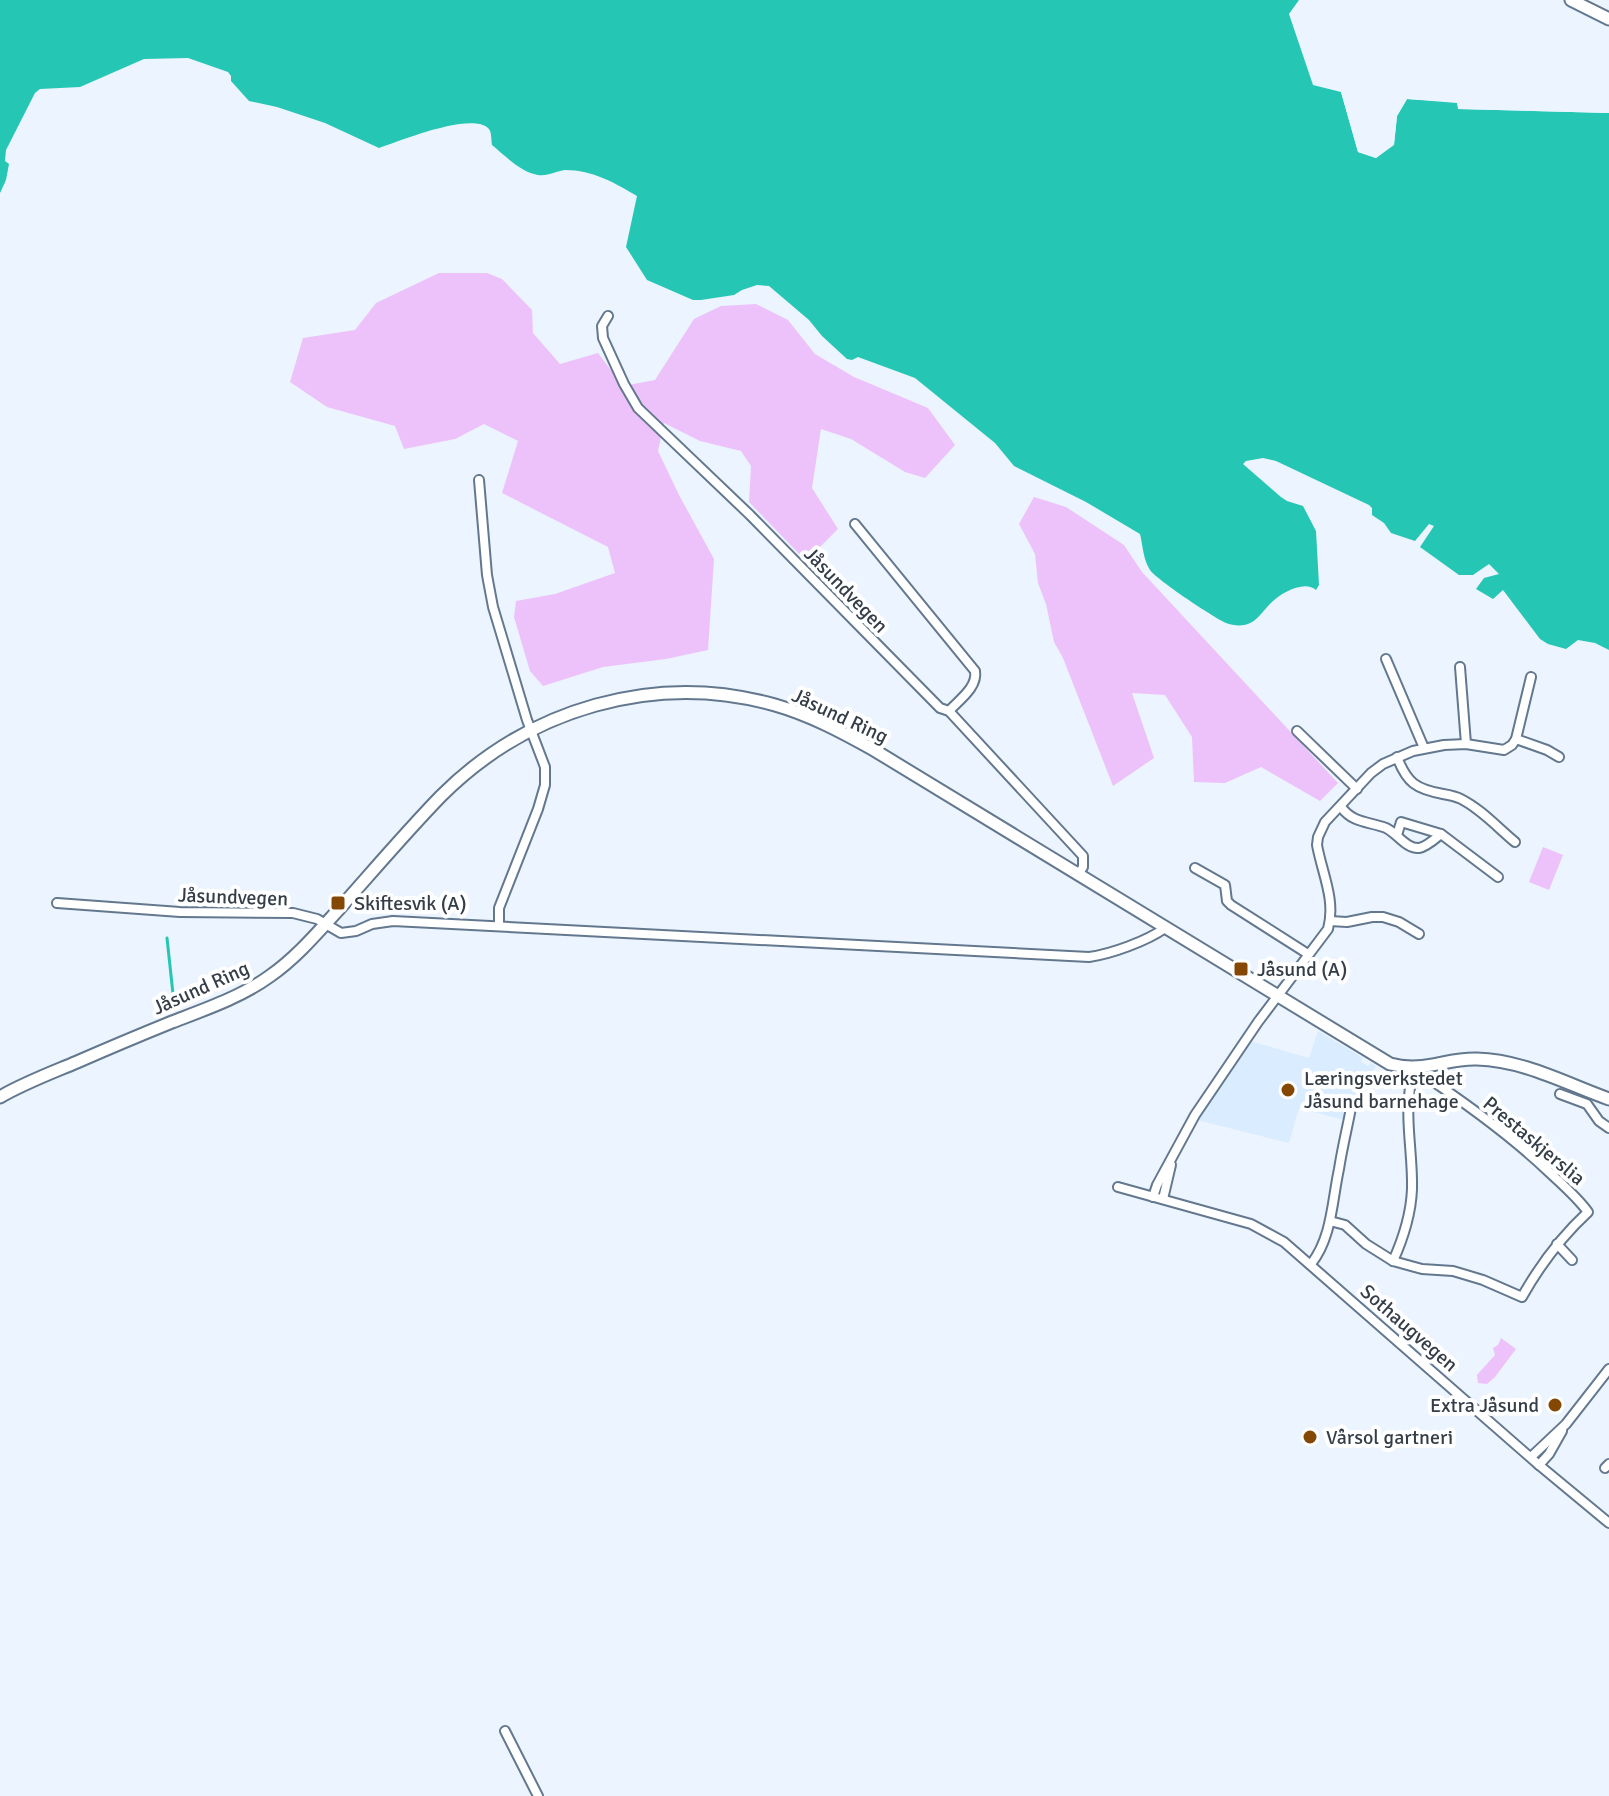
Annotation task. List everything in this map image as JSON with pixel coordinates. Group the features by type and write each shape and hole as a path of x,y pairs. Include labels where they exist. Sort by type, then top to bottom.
{"main road":[{"path":"1571,0 1609,19"},
{"name":"Jåsund Ring","path":"0,1097 76,1062 233,998 270,976 326,924 463,775 531,729 589,706 642,695 677,692 715,694 768,704 809,717 857,741 1385,1061 1421,1068 1466,1059 1502,1062 1609,1099"}],"street":[{"name":"Jåsundvegen","path":"608,316 602,326 603,338 638,408 693,458 940,708 949,711 1083,856 1083,867 1078,875"},
{"path":"479,480 487,575 493,607 545,767 545,785 499,908 499,926"},
{"path":"855,524 975,671 975,684 949,711"},
{"path":"1386,659 1424,748"},
{"path":"1460,667 1466,744"},
{"path":"1153,1197 1195,1115 1277,996 1326,934 1330,921 1327,881 1317,845 1325,822 1371,773 1397,757 1424,748 1466,744 1504,750 1512,745 1531,677"},
{"path":"1297,731 1357,789"},
{"path":"1516,739 1559,757"},
{"path":"1397,757 1403,773 1414,785 1459,798 1515,842"},
{"path":"1341,807 1352,819 1388,829 1409,846 1423,847 1441,834"},
{"path":"1397,835 1401,822 1441,834 1498,877"},
{"path":"1195,868 1225,885 1227,901 1231,905 1308,954"},
{"name":"Jåsundvegen","path":"57,903 180,912 293,913 314,918 341,933 393,921 1089,957 1100,956 1165,928"},
{"path":"1330,921 1383,917 1419,934"},
{"name":"Prestaskjerslia","path":"1421,1068 1422,1074 1530,1154 1580,1201 1588,1212 1557,1244"},
{"path":"1393,1261 1400,1245 1411,1197 1407,1116 1411,1082"},
{"path":"1560,1094 1587,1104 1599,1121 1609,1128"},
{"path":"1311,1264 1324,1243 1330,1221 1351,1108"},
{"path":"1163,1199 1172,1156"},
{"name":"Sothaugvegen","path":"1118,1187 1251,1224 1284,1242 1609,1523"},
{"path":"1330,1221 1345,1225 1366,1244 1393,1261 1422,1269 1453,1271 1522,1297 1557,1244 1572,1260"},
{"path":"1539,1465 1609,1369"},
{"path":"1531,1457 1566,1424"},
{"path":"505,1731 538,1796"}],"shaded area":[{"path":"0,0 1299,0 1289,14 1313,85 1341,92 1358,152 1376,158 1394,145 1397,116 1407,99 1457,103 1459,109 1609,113 1609,650 1578,640 1566,649 1548,644 1540,639 1503,590 1493,599 1476,589 1484,578 1499,574 1489,564 1473,575 1459,575 1420,547 1434,526 1429,524 1415,541 1391,533 1384,523 1372,515 1369,505 1276,461 1263,458 1243,464 1281,497 1303,506 1316,531 1319,585 1316,590 1306,586 1287,591 1249,624 1226,623 1163,582 1150,570 1140,534 1086,502 1014,466 995,443 915,378 858,357 847,359 809,320 769,286 757,285 734,295 693,300 647,280 626,247 637,196 585,172 565,170 538,175 528,172 492,145 489,129 479,124 451,125 379,148 325,123 249,101 231,81 228,72 188,58 144,59 80,87 40,89 35,93 6,150 5,161 9,164 0,193"},
{"path":"439,273 487,273 502,279 532,310 533,333 560,364 598,353 623,386 655,380 694,319 721,306 756,304 788,320 815,354 854,377 928,408 955,445 925,478 905,472 851,439 821,429 812,488 838,529 806,561 749,502 751,466 741,451 700,441 664,423 658,451 714,559 708,650 603,667 543,686 530,671 514,617 516,601 555,594 615,573 608,547 502,493 518,441 484,424 455,439 404,449 395,426 327,407 290,382 303,338 355,330 376,303"},
{"path":"1034,497 1066,507 1124,545 1142,572 1338,783 1320,801 1261,767 1225,783 1194,782 1192,737 1165,695 1132,693 1154,758 1113,786 1054,642 1038,583 1035,554 1019,524"},
{"path":"1543,847 1563,855 1549,890 1529,882"},
{"name":"Læringsverkstedet Jåsund barnehage","path":"1318,1031 1363,1058 1361,1062 1376,1066 1355,1107 1347,1105 1344,1120 1299,1108 1289,1143 1197,1120 1250,1041 1309,1058"},
{"path":"1501,1338 1516,1349 1495,1377 1487,1384 1478,1383 1477,1375 1495,1355 1493,1348"}],"pier":[{"path":"1345,91 1361,149 1375,154 1390,142 1393,114 1406,95 1458,99 1462,105 1609,109 1609,113 1458,109 1457,102 1407,99 1397,116 1394,144 1376,158 1358,152 1341,92"}],"waterway":[{"path":"167,938 173,994"}],"place":[{"name":"Skiftesvik (A)","path":"338,903"},
{"name":"Jåsund (A)","path":"1241,969"},
{"name":"Læringsverkstedet Jåsund barnehage","path":"1288,1090"},
{"name":"Extra Jåsund","path":"1555,1405"},
{"name":"Vårsol gartneri","path":"1310,1437"}]}
